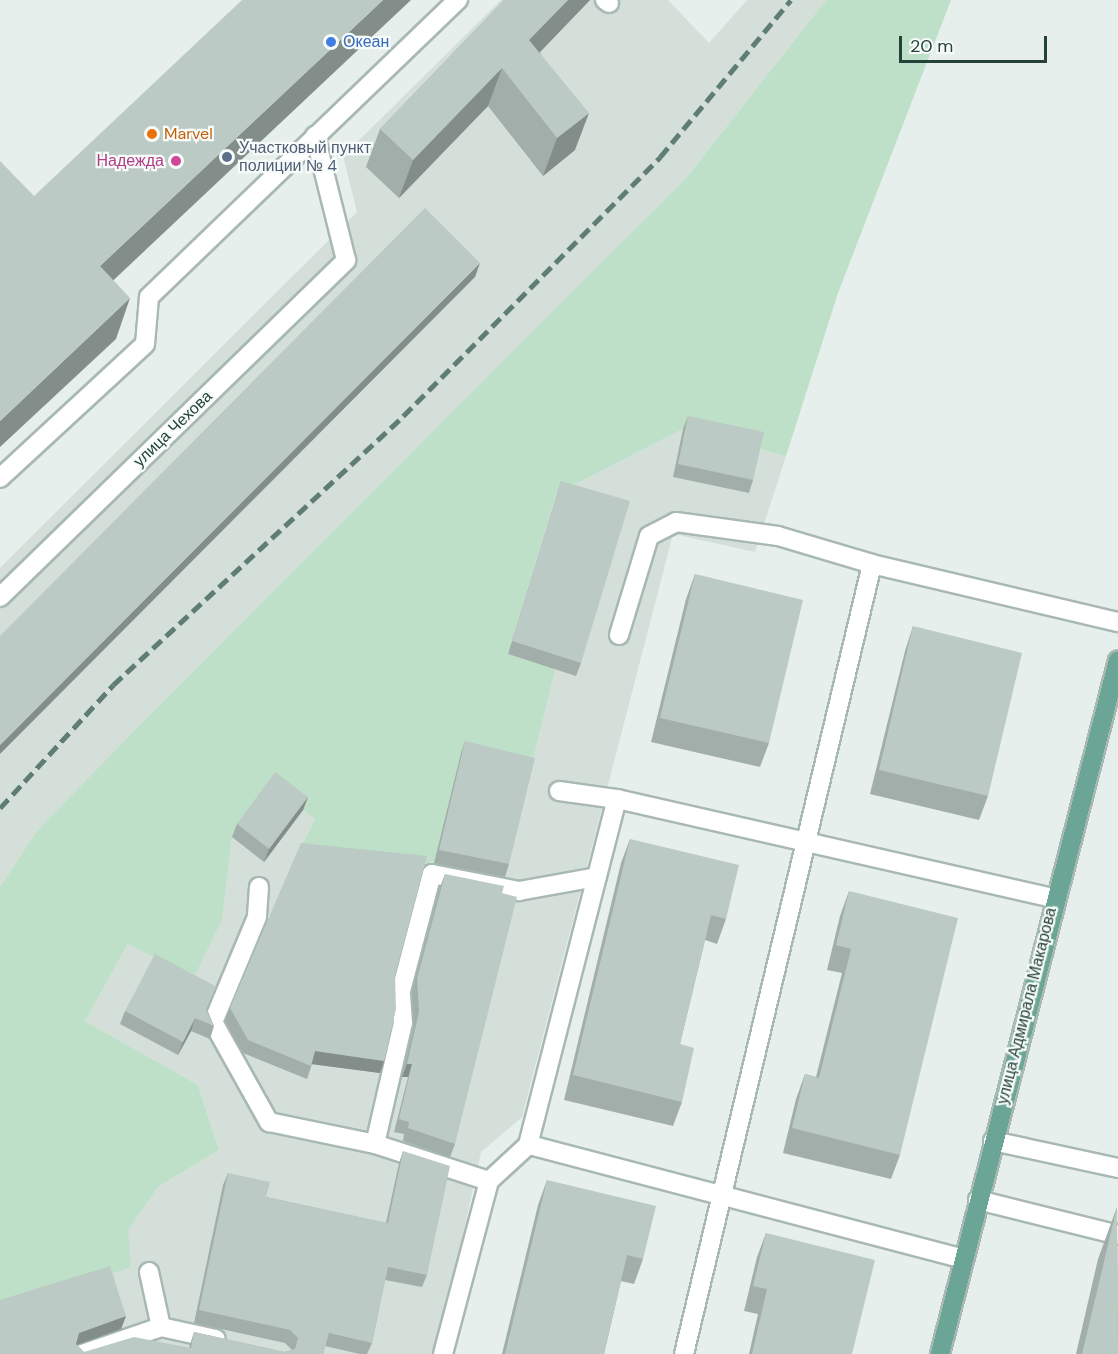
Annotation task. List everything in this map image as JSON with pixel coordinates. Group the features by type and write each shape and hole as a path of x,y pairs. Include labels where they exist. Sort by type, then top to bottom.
{"main road":[{"name":"улица Адмирала Макарова","path":"940,1354 1054,898 1118,660"}],"street":[{"path":"0,478 145,344 149,297 458,0"},
{"name":"улица Чехова","path":"0,597 346,260 315,136"},
{"path":"620,635 649,536 676,522 778,536 872,564 1118,622"},
{"path":"684,1354 872,564"},
{"path":"560,791 618,799 1054,898"},
{"path":"444,1354 489,1181 528,1145 618,799"},
{"path":"375,1144 403,1023 401,991 432,874 519,891 597,877"},
{"path":"259,886 257,917 213,1023 269,1122 375,1144 489,1181"},
{"path":"993,1141 1118,1168"},
{"path":"528,1145 964,1259"},
{"path":"978,1200 1118,1235"},
{"path":"149,1272 161,1328"},
{"path":"82,1354 161,1328 238,1344"}],"shaded area":[{"path":"501,0 668,0 709,43 747,0 826,0 687,177 36,832 0,887 0,568 357,212 343,156"},
{"path":"683,429 786,456 755,552 673,534 522,1117 481,1152 437,1354 0,1354 128,1230 158,1187 219,1150 198,1085 85,1021 128,944 192,979 222,920 232,837 271,785 315,819 296,855 461,753 508,654 556,494"}],"green space":[{"path":"826,0 951,0 838,293 786,456 683,429 556,494 508,654 555,669 530,771 461,754 435,861 405,867 296,856 315,819 270,785 232,837 222,920 193,979 128,944 85,1021 198,1085 219,1150 158,1187 128,1230 131,1267 0,1311 0,887 36,832 687,177"}],"building":[{"path":"242,0 383,0 100,266 130,298 0,421 0,161 34,196"},
{"path":"504,0 568,0 529,40 589,113 557,138 502,68 413,160 380,129"},
{"path":"425,208 480,263 0,745 0,636"},
{"path":"688,416 764,432 753,480 678,464"},
{"path":"561,481 630,501 581,663 512,641"},
{"path":"695,574 803,600 769,743 660,718"},
{"path":"913,626 1022,653 988,796 879,770"},
{"path":"465,741 535,758 509,864 439,850"},
{"path":"275,772 308,797 269,849 237,824"},
{"path":"630,839 739,865 726,919 711,915 680,1044 694,1048 682,1102 573,1075"},
{"path":"301,843 427,856 395,975 396,1009 384,1061 315,1051 311,1066 248,1040 230,1008"},
{"path":"445,874 504,886 502,893 517,897 455,1144 408,1128 409,1122 399,1119 412,1064 407,1064 419,1012 417,979"},
{"path":"849,891 958,918 900,1155 792,1128 805,1074 819,1078 851,949 836,945"},
{"path":"155,954 215,986 206,1009 214,1026 195,1018 183,1042 125,1011"},
{"path":"403,1151 450,1166 427,1275 388,1267 372,1343 329,1333 323,1354 0,1354 0,1300 110,1266 126,1316 79,1333 76,1344 84,1352 134,1337 191,1348 194,1332 284,1352 295,1349 298,1338 290,1330 199,1310 228,1173 270,1182 266,1197 388,1223"},
{"path":"547,1180 656,1206 643,1259 627,1255 604,1354 505,1354"},
{"path":"1117,1207 1118,1354 1082,1354"},
{"path":"766,1233 875,1260 852,1354 752,1354 767,1289 753,1286"}],"railway":[{"path":"0,808 113,685 403,416 660,157 791,0"}],"place":[{"name":"Океан","path":"331,42"},
{"name":"Marvel","path":"152,134"},
{"name":"Участковый пункт полиции № 4","path":"227,157"},
{"name":"Надежда","path":"176,161"}]}
